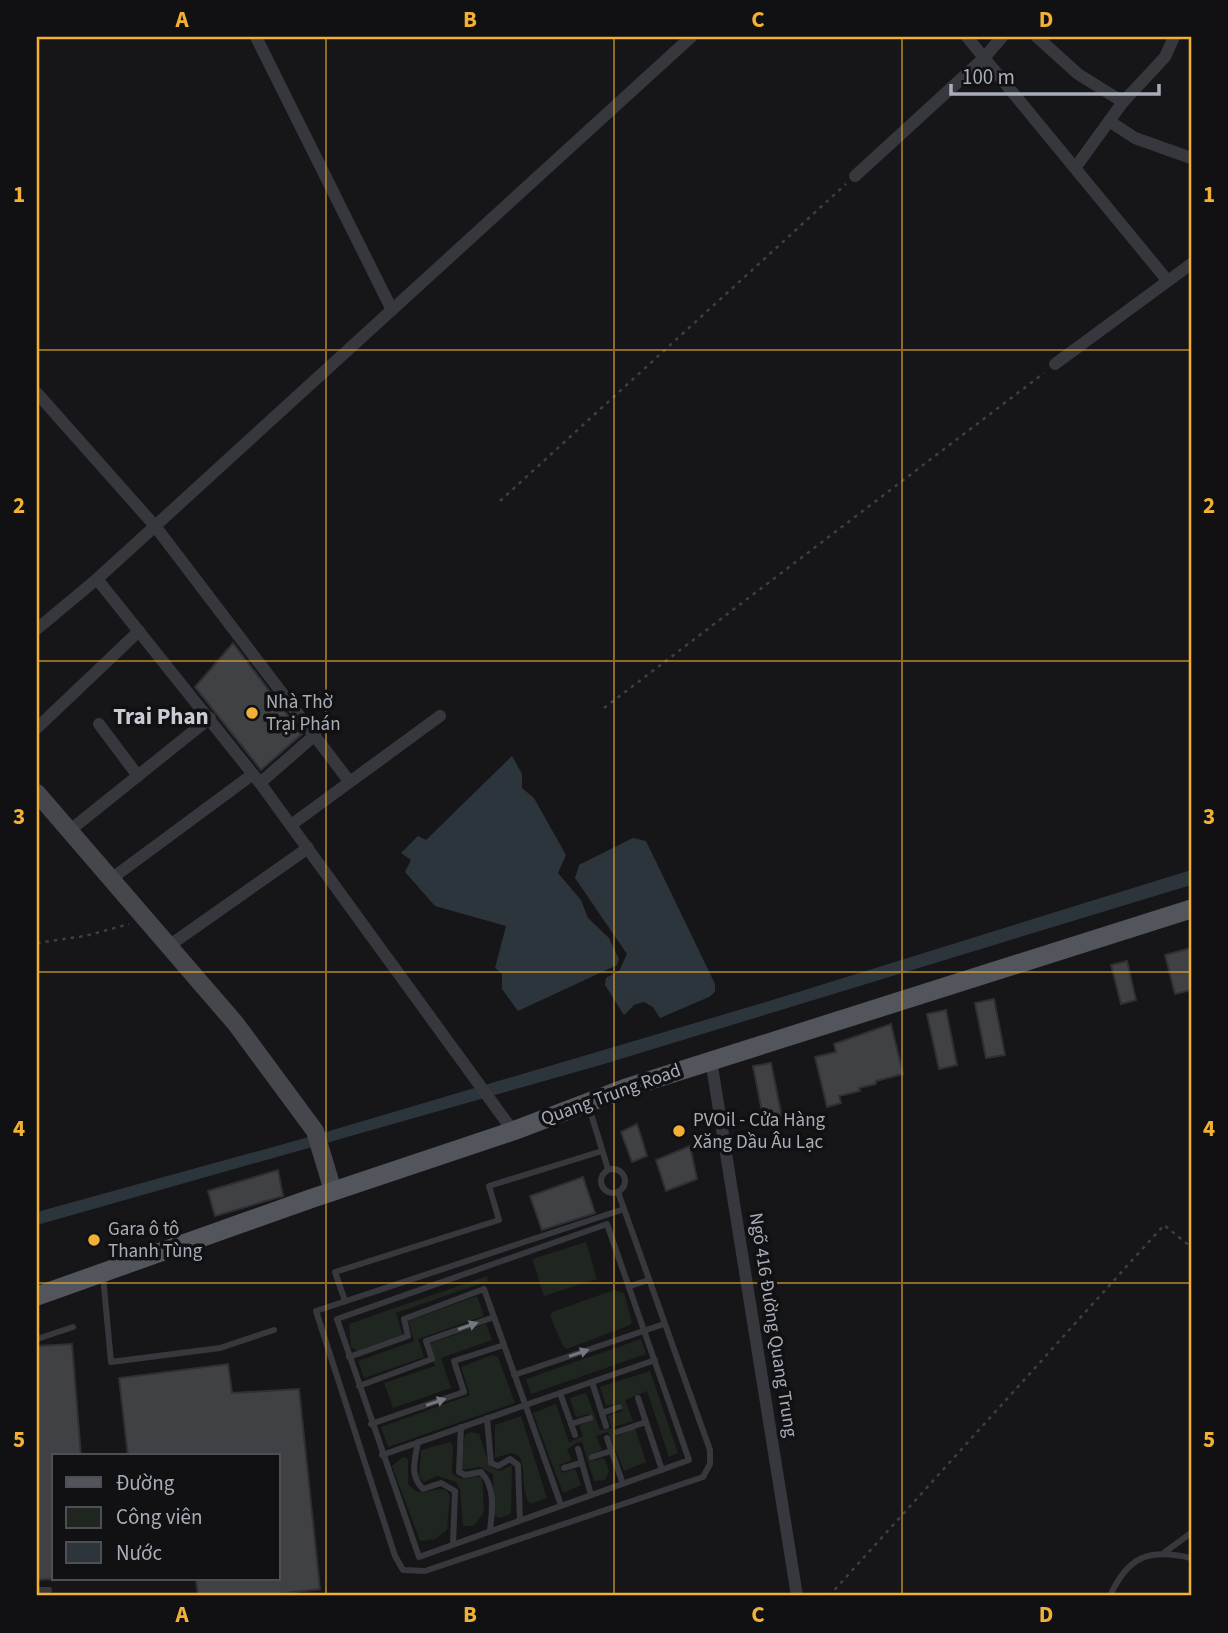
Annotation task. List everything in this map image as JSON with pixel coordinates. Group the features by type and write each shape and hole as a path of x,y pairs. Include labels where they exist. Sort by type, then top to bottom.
{"main road":[{"path":"37,793 236,1024 315,1131 333,1191"},
{"name":"Quang Trung Road","path":"37,1296 711,1060 1191,909"}],"street":[{"path":"256,37 389,311"},
{"path":"37,629 97,579 691,37"},
{"path":"967,37 1167,280"},
{"path":"855,176 984,58 1002,37"},
{"path":"1037,37 1077,74 1123,102"},
{"path":"1075,169 1123,102 1164,57 1174,37"},
{"path":"1109,121 1135,138 1191,158"},
{"path":"1055,364 1191,264"},
{"path":"37,393 155,526 349,781"},
{"path":"97,579 257,778 513,1131"},
{"path":"37,728 139,631"},
{"path":"291,825 440,716"},
{"path":"69,831 210,718"},
{"path":"99,724 138,776"},
{"path":"111,879 315,735"},
{"path":"170,945 308,848"},
{"name":"Ngõ 416 Đường Quang Trung","path":"711,1060 797,1596"}],"lane":[{"path":"588,1102 608,1169"},
{"path":"345,1301 335,1272 499,1220 489,1186 603,1151"},
{"path":"608,1169 617,1169 624,1175 624,1185 618,1192 608,1192 601,1185 601,1176 608,1169"},
{"path":"618,1192 624,1209 649,1280 664,1324 709,1450 709,1464 703,1477 526,1539 415,1573 403,1570 395,1556 318,1326 316,1311 624,1209"},
{"path":"607,1224 630,1286 689,1460 419,1556 371,1424 337,1319 607,1224"},
{"path":"103,1272 111,1363 220,1348 274,1329"},
{"path":"630,1286 649,1280"},
{"path":"349,1357 408,1336 404,1319 484,1289 561,1505"},
{"path":"359,1386 432,1359 426,1341 494,1317"},
{"path":"514,1375 664,1324"},
{"path":"37,1339 73,1327"},
{"path":"371,1424 464,1392 454,1361 504,1345"},
{"path":"382,1455 655,1360"},
{"path":"592,1382 606,1426"},
{"path":"560,1393 575,1435"},
{"path":"638,1398 662,1470"},
{"path":"601,1413 620,1407"},
{"path":"487,1418 491,1464 498,1466 510,1460 518,1465 520,1520"},
{"path":"571,1424 590,1418"},
{"path":"617,1432 646,1422"},
{"path":"461,1427 459,1472 466,1475 481,1472 486,1478 491,1503 489,1531"},
{"path":"607,1438 623,1484"},
{"path":"418,1442 413,1465 417,1483 423,1489 441,1483 455,1491 453,1544"},
{"path":"578,1449 591,1495"},
{"path":"592,1457 611,1451"},
{"path":"564,1468 581,1462"},
{"path":"1110,1596 1124,1571 1137,1560 1164,1552 1191,1533"},
{"path":"1164,1552 1191,1558"},
{"path":"37,1590 49,1590"}],"path":[{"path":"500,501 855,176"},
{"path":"604,708 1055,364"},
{"path":"37,943 85,936 146,919"},
{"path":"829,1596 1164,1225 1191,1248"}],"green space":[{"path":"586,1242 597,1279 544,1296 532,1259"},
{"path":"487,1276 488,1281 396,1313 403,1335 357,1351 351,1347 349,1324"},
{"path":"614,1290 624,1293 632,1322 630,1325 567,1349 563,1346 550,1316 552,1312"},
{"path":"477,1296 484,1316 418,1339 424,1357 364,1378 358,1361 414,1341 408,1321"},
{"path":"486,1324 492,1340 441,1358 451,1388 393,1408 384,1383 435,1366 428,1344"},
{"path":"641,1339 646,1354 531,1394 526,1379"},
{"path":"492,1355 498,1357 515,1403 388,1447 381,1427 470,1395 461,1367"},
{"path":"650,1371 678,1453 669,1457 647,1391 625,1400 633,1421 613,1427 617,1436 635,1428 646,1462 624,1471 608,1432 596,1436 602,1450 589,1455 591,1461 604,1458 609,1471 605,1480 594,1481 582,1442 576,1443 567,1450 572,1460 559,1465 562,1473 575,1469 581,1485 563,1493 533,1413 556,1404 569,1442 583,1436 579,1426 591,1420 589,1414 576,1417 570,1398 586,1393 600,1430 612,1428 608,1416 623,1411 620,1403 606,1406 600,1387"},
{"path":"521,1416 547,1498 530,1504 525,1493 519,1456 511,1453 495,1458 495,1425"},
{"path":"471,1432 479,1434 490,1467 500,1471 512,1465 511,1514 499,1518 494,1515 493,1474 479,1467 463,1470 460,1465 465,1435"},
{"path":"450,1442 453,1446 452,1473 463,1479 482,1477 484,1512 474,1526 463,1526 460,1490 456,1482 437,1476 424,1482 419,1477 421,1450"},
{"path":"403,1457 408,1459 408,1484 413,1489 418,1492 446,1490 450,1496 447,1530 435,1539 420,1541 392,1466"}],"water":[{"path":"512,756 522,774 522,788 534,798 566,855 558,873 581,900 588,918 609,938 619,959 617,965 518,1011 502,989 502,974 495,968 506,926 435,906 405,872 411,860 401,853 418,836 426,840"},
{"path":"633,838 646,841 715,984 715,992 709,997 660,1018 653,1007 644,1002 634,1005 624,1015 605,985 606,978 619,971 627,954 575,878 579,865"},
{"path":"1191,870 1191,885 604,1064 37,1225 37,1212 309,1137 766,1002"}],"building":[{"name":"Nhà Thờ Trại Phán","path":"233,643 302,734 261,770 195,687"},
{"path":"1191,948 1191,990 1175,994 1165,955"},
{"path":"1127,961 1136,1000 1121,1004 1111,965"},
{"path":"994,999 1005,1055 986,1058 975,1003"},
{"path":"946,1010 957,1065 939,1069 927,1014"},
{"path":"891,1024 903,1074 876,1081 876,1084 859,1088 860,1091 839,1096 841,1103 827,1107 815,1057 836,1052 834,1044"},
{"path":"771,1063 782,1118 764,1122 753,1066"},
{"path":"637,1124 647,1156 632,1162 621,1132"},
{"path":"690,1146 697,1179 666,1191 656,1160"},
{"path":"278,1170 283,1196 215,1216 208,1191"},
{"path":"583,1177 595,1213 542,1230 530,1196"},
{"path":"72,1344 81,1454 52,1454 52,1579 37,1580 37,1346"},
{"path":"228,1364 232,1393 299,1389 320,1589 259,1596 198,1596 196,1580 280,1580 280,1454 128,1454 119,1378"}],"place":[{"name":"Nhà Thờ Trại Phán","path":"252,713"},
{"name":"PVOil - Cửa Hàng Xăng Dầu Âu Lạc","path":"679,1131"},
{"name":"Gara ô tô Thanh Tùng","path":"94,1240"}],"district":[{"name":"Trai Phan","path":"161,716"}]}
